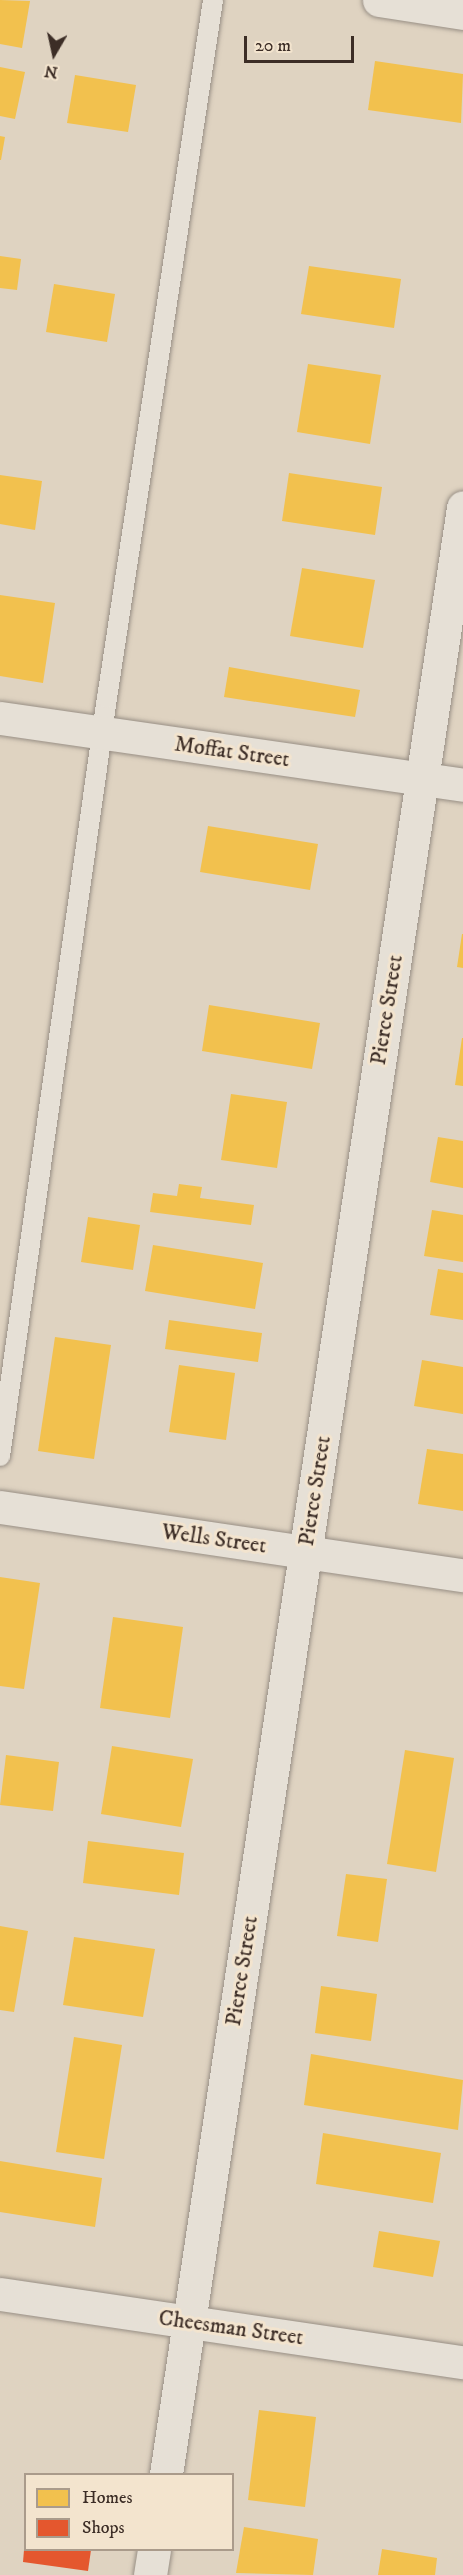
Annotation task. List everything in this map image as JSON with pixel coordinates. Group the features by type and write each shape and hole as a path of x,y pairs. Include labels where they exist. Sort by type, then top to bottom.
{"street":[{"path":"379,0 463,13"},
{"name":"Pierce Street","path":"166,2473 463,507"},
{"name":"Moffat Street","path":"0,718 463,785"},
{"name":"Wells Street","path":"0,1507 463,1575"},
{"name":"Cheesman Street","path":"0,2294 463,2362"},
{"path":"150,2575 154,2551"}],"lane":[{"path":"0,1456 213,0"}],"building: Homes":[{"path":"0,0 30,1 22,48 0,44"},
{"path":"375,61 463,74 461,123 368,110"},
{"path":"0,67 25,72 15,119 0,116"},
{"path":"75,75 136,85 128,132 67,123"},
{"path":"0,136 5,137 1,160 0,160"},
{"path":"0,256 21,259 17,290 0,288"},
{"path":"309,266 401,279 394,328 301,314"},
{"path":"54,284 115,294 107,342 46,332"},
{"path":"308,364 381,375 370,444 297,432"},
{"path":"289,473 382,487 375,535 282,521"},
{"path":"0,475 42,481 35,530 0,524"},
{"path":"302,568 375,580 363,648 290,636"},
{"path":"0,595 55,603 43,683 0,676"},
{"path":"229,667 360,690 355,717 224,697"},
{"path":"208,826 318,844 310,890 200,872"},
{"path":"463,934 463,968 457,967"},
{"path":"209,1005 320,1023 312,1069 202,1051"},
{"path":"463,1038 463,1086 455,1085"},
{"path":"231,1094 287,1102 277,1168 221,1160"},
{"path":"438,1137 463,1141 463,1188 430,1182"},
{"path":"179,1184 202,1187 200,1198 254,1205 251,1225 150,1212 153,1193 177,1196"},
{"path":"432,1210 463,1215 463,1262 424,1256"},
{"path":"88,1217 140,1225 133,1270 81,1262"},
{"path":"153,1245 263,1263 255,1309 145,1291"},
{"path":"438,1269 463,1273 463,1320 430,1315"},
{"path":"169,1320 262,1333 258,1362 165,1349"},
{"path":"55,1337 111,1345 94,1459 38,1451"},
{"path":"422,1360 463,1367 463,1414 414,1406"},
{"path":"179,1365 235,1373 226,1440 169,1432"},
{"path":"427,1449 463,1454 463,1511 418,1504"},
{"path":"0,1577 40,1583 24,1689 0,1686"},
{"path":"113,1617 183,1627 170,1718 100,1708"},
{"path":"112,1746 193,1759 181,1827 101,1814"},
{"path":"405,1750 454,1758 436,1872 387,1864"},
{"path":"6,1755 59,1762 53,1811 0,1805"},
{"path":"88,1841 184,1853 179,1895 83,1883"},
{"path":"346,1874 387,1879 378,1942 337,1936"},
{"path":"0,1926 28,1931 14,2012 0,2010"},
{"path":"74,1937 155,1949 143,2017 63,2005"},
{"path":"321,1986 377,1994 371,2041 315,2033"},
{"path":"74,2037 122,2045 104,2159 56,2152"},
{"path":"311,2054 463,2080 458,2130 304,2105"},
{"path":"323,2133 441,2153 433,2203 316,2184"},
{"path":"0,2161 102,2178 95,2227 0,2212"},
{"path":"379,2231 440,2241 433,2277 373,2267"},
{"path":"259,2410 316,2417 305,2507 248,2500"},
{"path":"244,2527 318,2539 313,2575 236,2573"},
{"path":"382,2549 437,2558 435,2575 378,2575"}],"building: Shops":[{"path":"24,2550 91,2551 88,2571 23,2562"}]}
